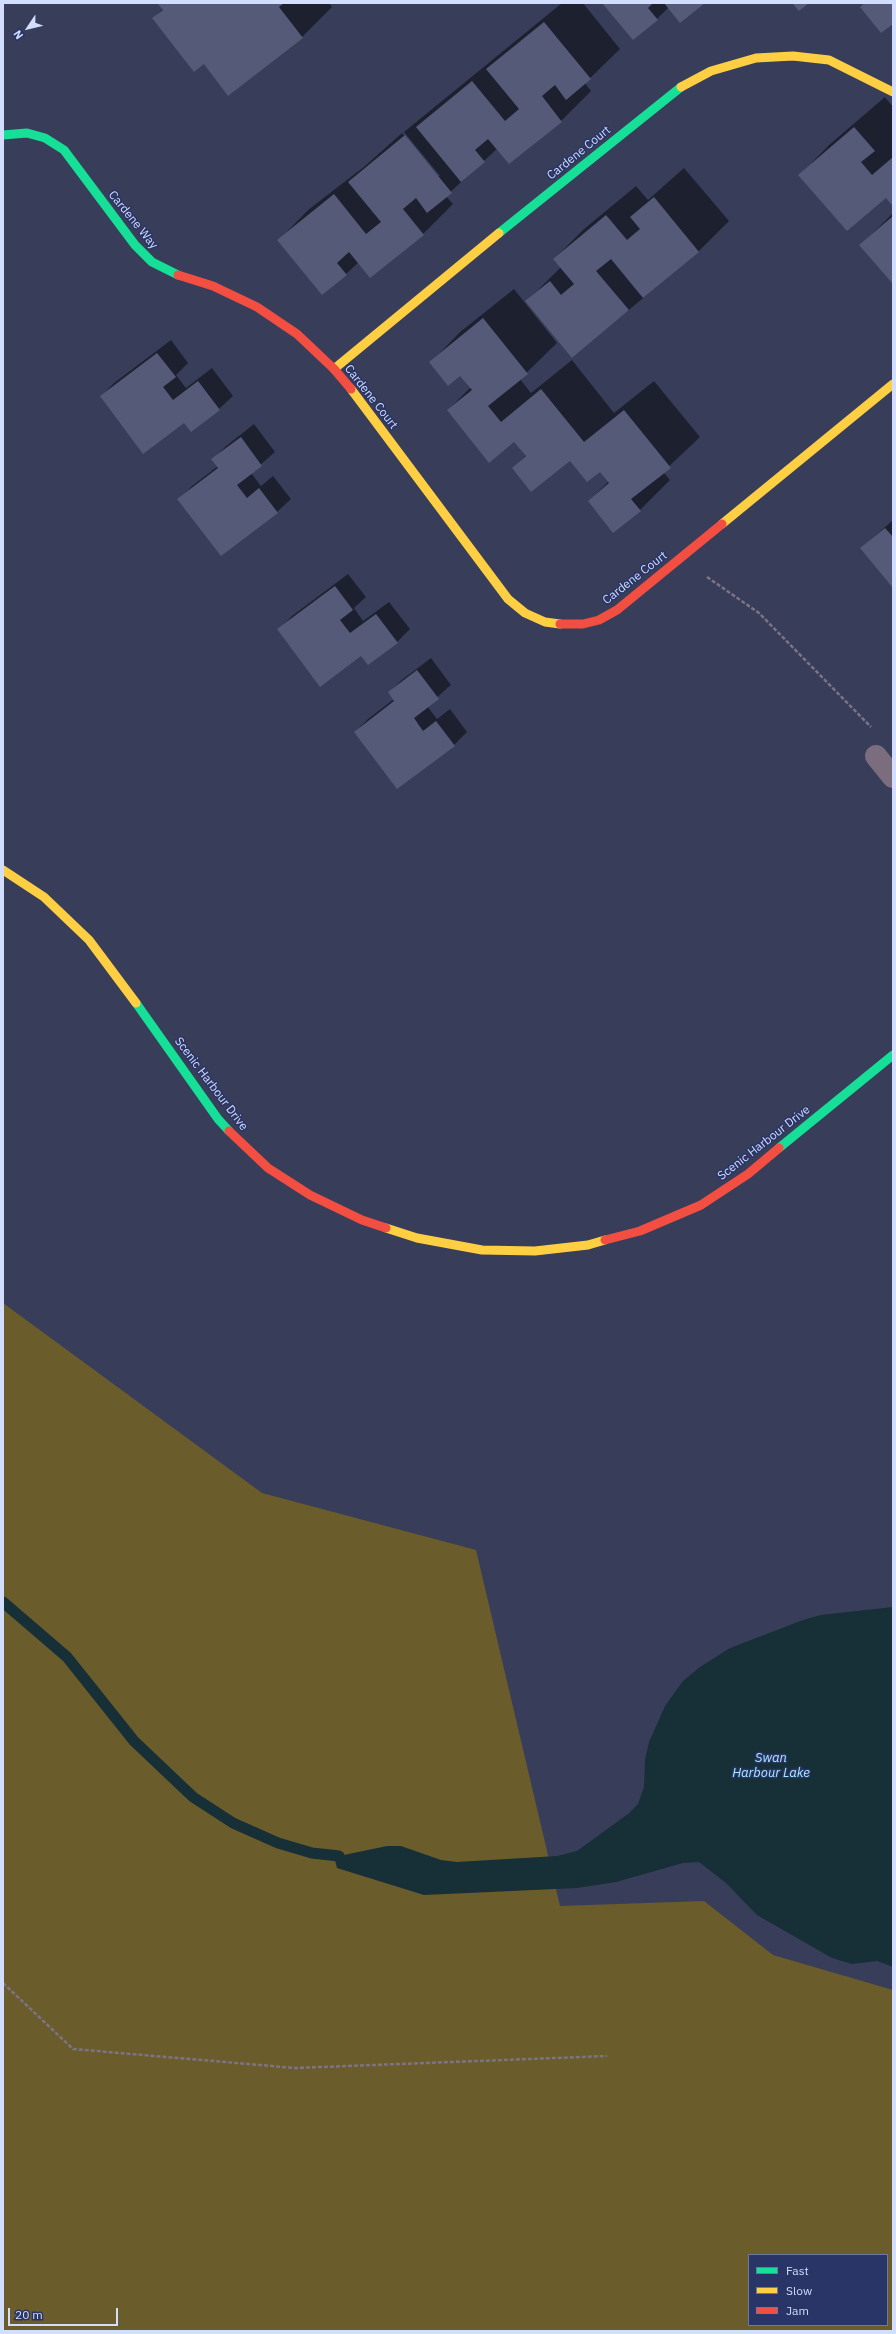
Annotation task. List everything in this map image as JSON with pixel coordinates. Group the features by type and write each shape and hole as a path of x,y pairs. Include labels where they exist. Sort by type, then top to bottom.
{"street":[{"name":"Cardene Court","path":"893,92 829,60 793,56 756,58 711,71 674,90 334,369 358,397 508,599 525,613 545,622 567,625 583,624 599,620 617,610 893,384"},
{"name":"Cardene Way","path":"3,134 26,133 45,138 64,150 135,245 152,262 172,273 214,286 257,307 297,334 334,369"},
{"path":"876,756 893,777"},
{"name":"Scenic Harbour Drive","path":"3,870 44,897 89,940 112,969 218,1119 243,1146 268,1168 310,1195 362,1220 417,1238 482,1250 535,1251 588,1245 640,1231 702,1205 748,1174 893,1055"}],"path":[{"path":"680,558 759,613 879,735 876,756"},
{"path":"3,1982 73,2049 295,2068 607,2056"}],"shaded area":[{"path":"3,1303 262,1493 476,1550 560,1906 704,1901 773,1955 893,1990 893,2331 3,2331"}],"water":[{"name":"Swan Harbour Lake","path":"893,1607 893,1967 877,1961 852,1964 832,1958 757,1915 726,1883 699,1862 683,1863 616,1882 577,1888 424,1895 337,1868 335,1860 339,1856 387,1846 401,1846 441,1860 457,1862 557,1856 577,1851 628,1814 638,1804 644,1787 645,1760 649,1742 665,1706 683,1681 700,1667 730,1648 803,1620 821,1615"}],"building":[{"path":"157,3 284,3 279,7 303,38 228,96 204,64 194,72 152,18 163,10"},
{"path":"602,3 653,3 648,8 658,20 633,40"},
{"path":"664,3 705,3 680,23"},
{"path":"792,3 809,3 799,11"},
{"path":"865,3 893,3 893,24 881,33 860,7"},
{"path":"544,22 591,79 566,100 555,85 542,96 562,122 509,164 488,139 475,150 485,162 461,182 416,127 472,81 505,121 519,109 486,69"},
{"path":"854,127 875,151 861,162 872,175 893,157 893,206 886,198 847,231 798,175"},
{"path":"405,135 452,193 427,213 416,198 403,209 424,235 370,278 349,252 337,263 347,275 322,295 277,240 334,194 366,234 381,222 348,182"},
{"path":"654,197 699,252 643,298 611,259 596,271 629,310 572,358 525,301 550,281 561,295 574,284 553,259 606,215 627,240 640,229 630,217"},
{"path":"893,216 893,284 859,245"},
{"path":"483,318 528,374 488,406 501,422 541,389 584,442 624,410 671,468 631,499 641,511 613,533 588,501 609,483 600,472 587,482 570,461 531,492 512,468 526,456 514,442 489,463 447,410 472,390 460,376 448,386 429,362"},
{"path":"157,353 176,377 163,387 173,400 198,381 220,410 191,432 184,423 143,454 100,396"},
{"path":"241,437 262,466 237,485 247,498 259,488 278,513 221,556 177,499 218,468 211,459"},
{"path":"885,528 893,537 893,588 860,548"},
{"path":"335,586 353,610 340,620 350,633 376,614 398,643 368,665 361,656 320,687 277,629"},
{"path":"417,670 439,699 414,718 423,731 436,721 455,746 397,789 354,732 394,701 388,692"}],"waterway":[{"path":"3,1602 67,1657 134,1741 193,1797 233,1823 278,1843 312,1853 339,1856"}],"traffic: fast":[{"path":"499,233 681,87"},
{"path":"3,135 27,133 45,138 64,150 135,245 152,262 178,275"},
{"path":"136,1003 218,1119 229,1131"},
{"path":"779,1148 893,1055"}],"traffic: slow":[{"path":"681,87 711,71 756,58 793,56 829,60 893,92"},
{"path":"334,369 499,233"},
{"path":"722,524 893,384"},
{"path":"351,389 508,599 525,613 545,622 560,624"},
{"path":"3,870 44,897 89,940 136,1003"},
{"path":"386,1228 417,1238 482,1250 535,1251 588,1245 605,1240"}],"traffic: jam":[{"path":"178,275 213,286 257,307 297,334 334,369 351,389"},
{"path":"560,624 583,624 599,620 617,610 722,524"},
{"path":"229,1131 268,1168 310,1195 362,1220 386,1228"},
{"path":"605,1240 640,1231 701,1205 748,1174 779,1148"}]}
